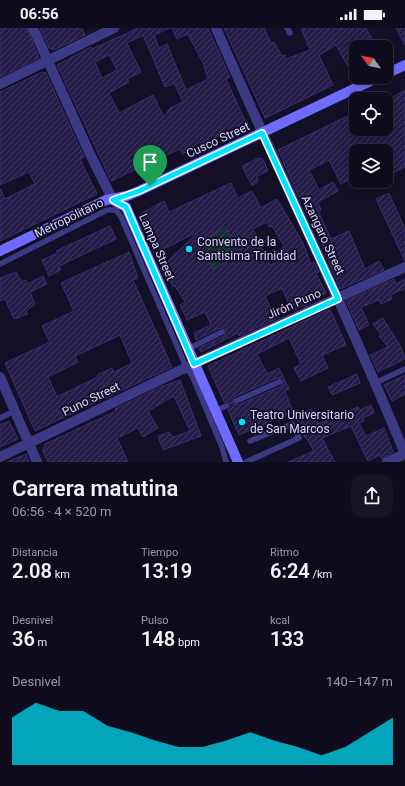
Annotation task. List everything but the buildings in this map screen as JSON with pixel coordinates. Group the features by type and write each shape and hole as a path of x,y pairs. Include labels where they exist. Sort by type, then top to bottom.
{"street":[{"name":"Lampa Street","path":"34,28 72,122 113,200 126,207 188,349 191,365 215,411 238,462"},
{"path":"5,84 18,79 47,60 114,28"},
{"name":"Azangaro Street","path":"216,28 262,133 376,383 405,454"},
{"path":"393,71 405,65"},
{"name":"Cusco Street","path":"0,252 106,200 113,200 139,191 364,84"},
{"name":"Jirón Puno","path":"191,365 405,267"},
{"name":"Puno Street","path":"0,457 191,365"},
{"path":"0,377 37,462"},
{"path":"387,462 405,454"}],"lane":[{"name":"Metropolitano","path":"0,264 107,210 116,210 121,217 191,365 222,446 226,462"},
{"path":"188,349 222,332"},
{"path":"376,383 405,369"},
{"path":"236,401 279,382"},
{"path":"215,411 226,406"},
{"path":"0,418 15,411"},
{"path":"246,462 299,438 292,424 250,441"},
{"path":"222,446 231,462"}],"green space":[{"path":"226,228 239,256 213,269 200,241"}],"place":[{"name":"Convento de la Santisima Trinidad","path":"189,249"},
{"name":"Teatro Universitario de San Marcos","path":"242,422"}],"route":[{"path":"262,133 338,299 194,364 126,207 113,200 127,196 150,186 262,133"}]}
